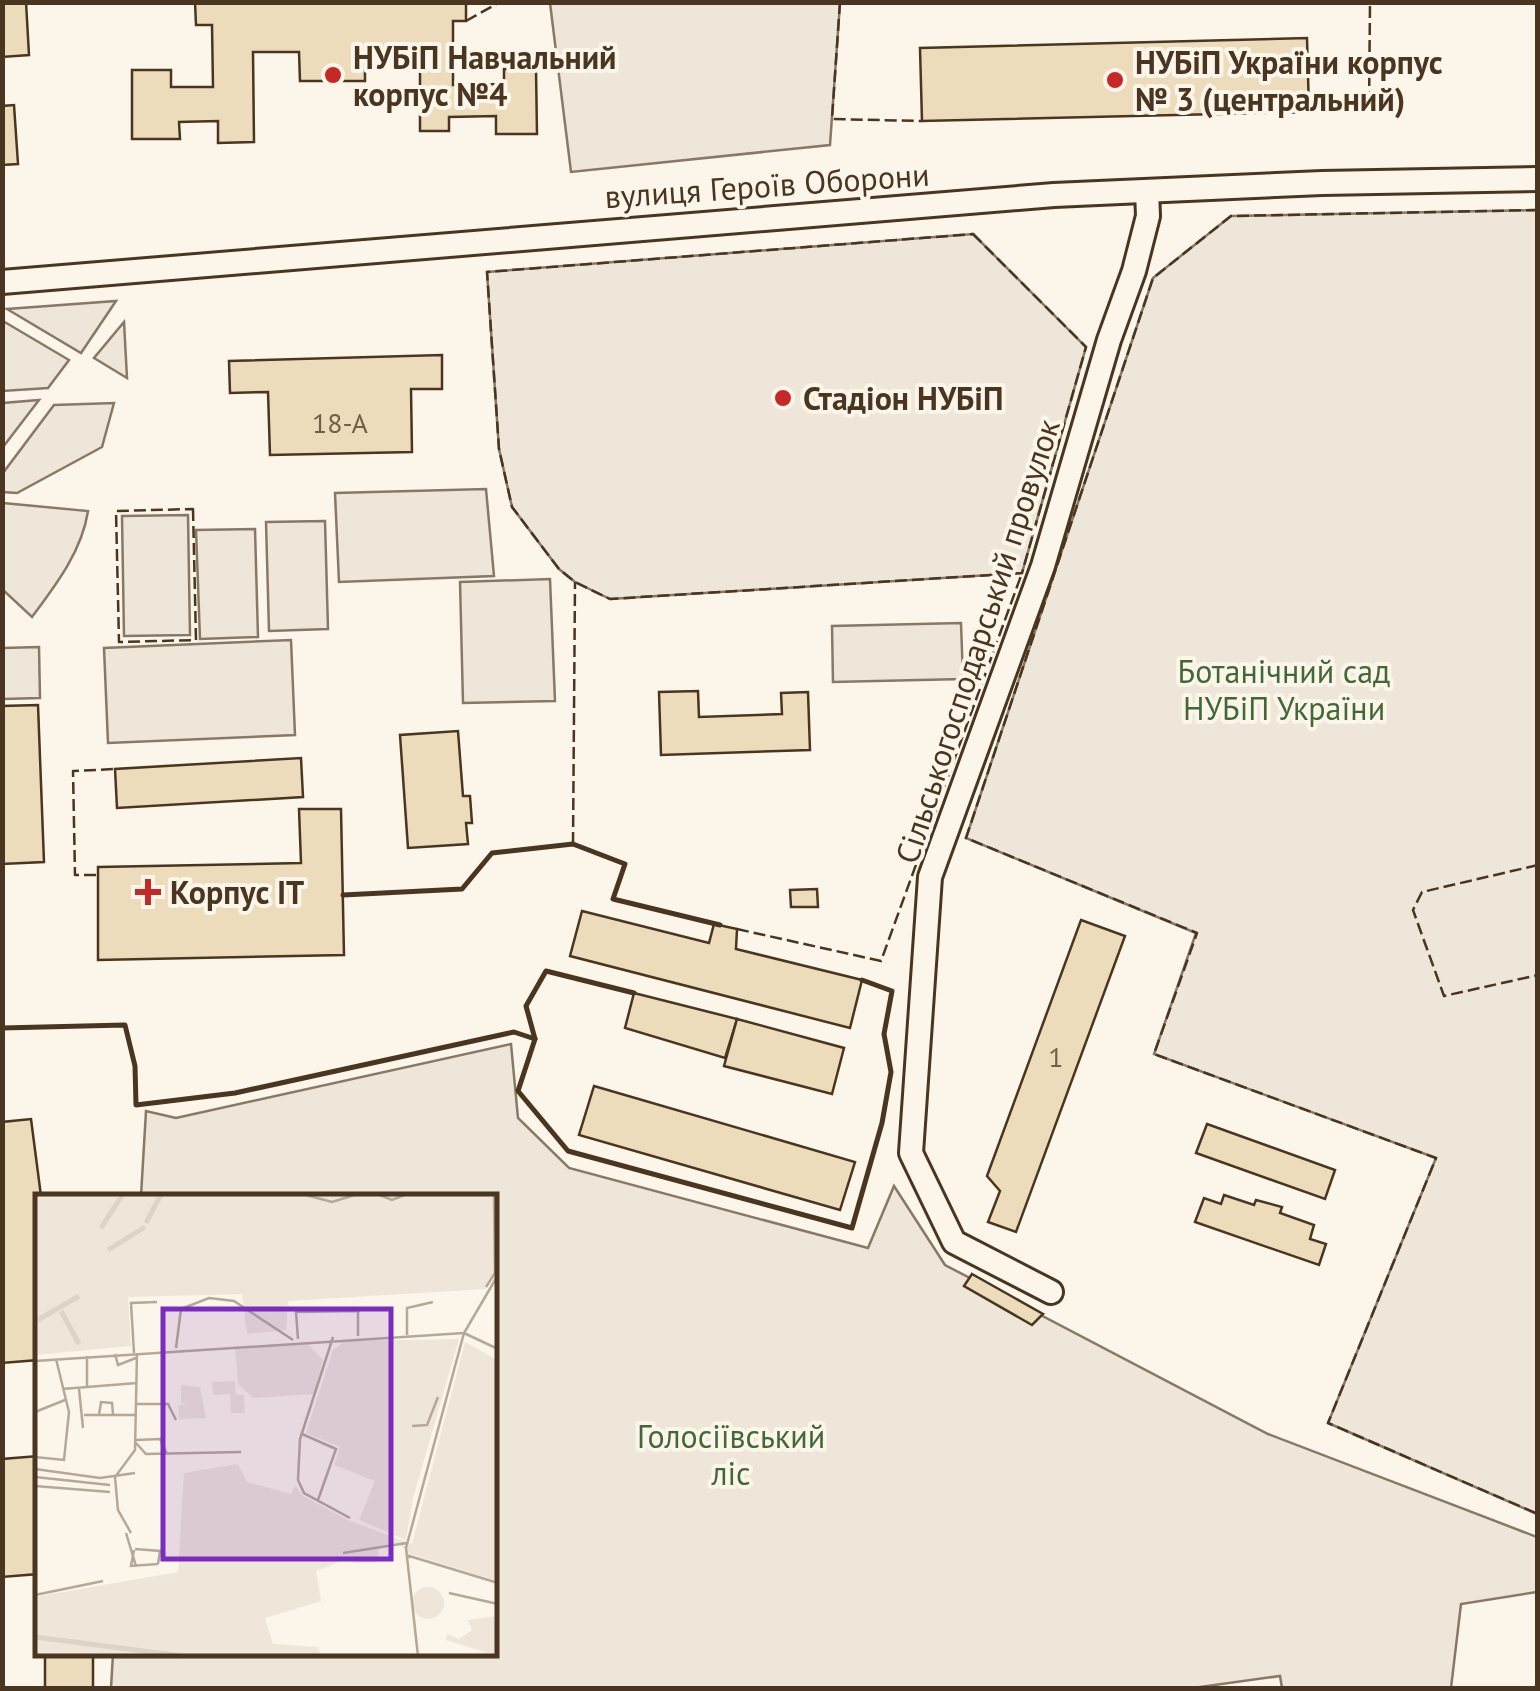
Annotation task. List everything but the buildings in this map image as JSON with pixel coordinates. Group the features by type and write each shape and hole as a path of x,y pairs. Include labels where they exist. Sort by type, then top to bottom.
{"street":[{"name":"вулиця Героїв Оборони","path":"2,282 496,238 1054,195 1538,179"},
{"name":"Сільськогосподарський провулок","path":"1051,1292 954,1242 911,1153 930,877 1043,566 1109,340 1134,270 1148,216 1147,191"}],"green space":[{"path":"550,3 840,3 830,145 571,172"},
{"name":"Ботанічний сад НУБіП України","path":"1538,210 1537,1514 1328,1423 1436,1158 1154,1054 1196,933 966,838 1153,278 1231,216"},
{"name":"Стадіон НУБіП","path":"973,234 1086,347 1022,573 610,599 575,582 559,569 512,507 499,449 487,272"},
{"path":"116,301 81,353 7,309"},
{"path":"3,321 69,360 48,388 3,391"},
{"path":"124,322 127,378 94,358"},
{"path":"39,400 3,447 3,403"},
{"path":"114,403 102,447 17,493 3,492 3,473 54,405"},
{"path":"486,489 494,576 339,582 335,493"},
{"path":"3,503 88,511 74,554 32,617 3,590"},
{"path":"188,515 190,635 124,636 122,516"},
{"path":"325,521 328,629 269,631 266,522"},
{"path":"255,529 258,637 200,639 196,530"},
{"path":"550,579 555,701 463,703 460,582"},
{"path":"961,623 963,679 833,682 832,626"},
{"path":"291,640 295,735 108,743 104,648"},
{"path":"39,647 40,698 3,699 3,648"},
{"name":"Голосіївський ліс","path":"511,1044 518,1118 569,1168 868,1248 894,1186 945,1265 1268,1434 1537,1537 1537,1592 1461,1604 1451,1688 1282,1688 1280,1676 1193,1688 111,1688 113,1656 498,1656 498,1194 141,1194 146,1111 176,1118"}],"fence":[{"path":"466,21 500,2"},
{"path":"840,2 832,119 922,121"},
{"path":"1309,112 1369,111 1370,2"},
{"path":"1538,210 1231,216 1153,278 966,838 1197,933 1154,1054 1436,1158 1328,1423 1538,1514"},
{"path":"973,234 1086,347 1022,573 610,599 575,582 559,569 512,507 499,449 487,272 973,234"},
{"path":"193,509 196,640 119,642 116,511 193,509"},
{"path":"737,929 881,961 1022,573"},
{"path":"573,844 575,582"},
{"path":"96,875 75,875 73,771 115,769"},
{"path":"1538,865 1422,892 1413,910 1444,996 1538,975"}],"wall":[{"path":"343,895 462,889 492,853 573,844 625,864 613,899 720,925"},
{"path":"634,993 546,971 526,1006 535,1039 518,1091 568,1151 852,1228 882,1123 891,1072 884,1034 892,991 862,980"},
{"path":"2,1028 125,1025 135,1066 136,1105 235,1093 514,1032 535,1039"}],"place":[{"name":"НУБіП Навчальний корпус №4","path":"333,75"},
{"name":"НУБіП України корпус № 3 (центральний)","path":"1115,80"},
{"name":"Стадіон НУБіП","path":"783,398"},
{"name":"Корпус ІТ","path":"148,892"}]}
